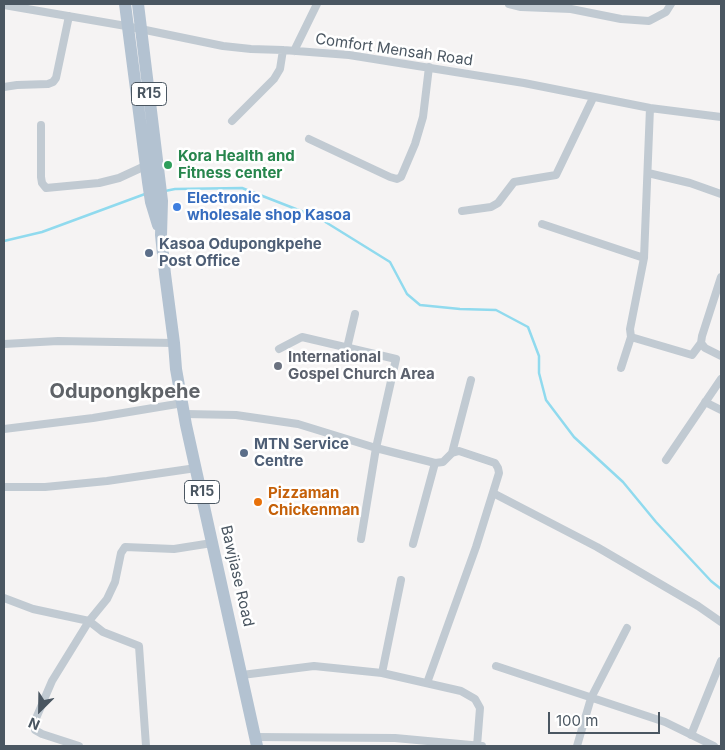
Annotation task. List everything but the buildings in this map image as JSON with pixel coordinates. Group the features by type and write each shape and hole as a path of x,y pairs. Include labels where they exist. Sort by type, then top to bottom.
{"main road":[{"name":"Bawjiase Road","path":"124,4 146,166 154,183"},
{"name":"Bawjiase Road","path":"138,4 154,183 176,369 256,742"}],"street":[{"path":"294,51 317,4"},
{"path":"509,4 521,7 571,9 621,19 650,21 666,12 671,4"},
{"name":"Comfort Mensah Road","path":"4,5 126,26 223,46 349,55 524,83 650,108 721,117"},
{"path":"4,87 53,82 56,78 69,16"},
{"path":"232,121 274,79 280,69 283,50"},
{"path":"309,139 390,177 397,179 401,177 415,144 423,117 429,68"},
{"path":"462,211 491,207 498,203 514,182 556,175 592,98"},
{"path":"621,368 631,337 630,329 644,258 650,108"},
{"path":"42,125 41,177 42,183 46,188 100,183 120,178 146,166"},
{"path":"648,173 690,183 721,194"},
{"path":"542,224 644,258"},
{"path":"631,337 692,355 701,343 721,277"},
{"path":"347,348 355,314"},
{"path":"279,349 302,337 396,359 376,448 361,539"},
{"path":"4,344 58,341 174,342"},
{"path":"701,343 705,348 721,356"},
{"path":"452,453 471,380"},
{"path":"666,460 721,380"},
{"path":"705,402 721,410"},
{"path":"4,429 184,409 298,424 434,464 443,462 452,453 458,451 495,462 499,473 493,493 476,547 427,683"},
{"path":"413,544 434,464"},
{"path":"4,487 45,487 106,481 196,468"},
{"path":"493,493 597,547 698,606 721,622"},
{"path":"79,746 42,734 35,730 34,723 52,681 89,621 107,599 115,582 121,553 125,547 174,549 212,544"},
{"path":"382,673 401,580"},
{"path":"4,598 33,610 89,621 103,632 139,646 146,746"},
{"path":"577,746 591,698 627,628"},
{"path":"691,735 721,661"},
{"path":"242,675 314,666 382,673 462,691 475,699 480,708 479,746 395,738 256,742"},
{"path":"496,666 665,722 714,746"}],"waterway":[{"path":"165,191 175,189 242,188 319,218 390,262 407,294 420,305 496,310 528,327 539,356 539,373 546,400 574,437 623,482 656,522 711,581 721,589"},
{"path":"4,241 42,232 145,194"}],"place":[{"name":"Kora Health and Fitness center","path":"168,165"},
{"name":"Electronic wholesale shop Kasoa","path":"177,207"},
{"name":"Kasoa Odupongkpehe Post Office","path":"149,253"},
{"name":"International Gospel Church Area","path":"278,366"},
{"name":"MTN Service Centre","path":"244,453"},
{"name":"Pizzaman Chickenman","path":"258,502"}],"district":[{"name":"Odupongkpehe","path":"125,392"}]}
